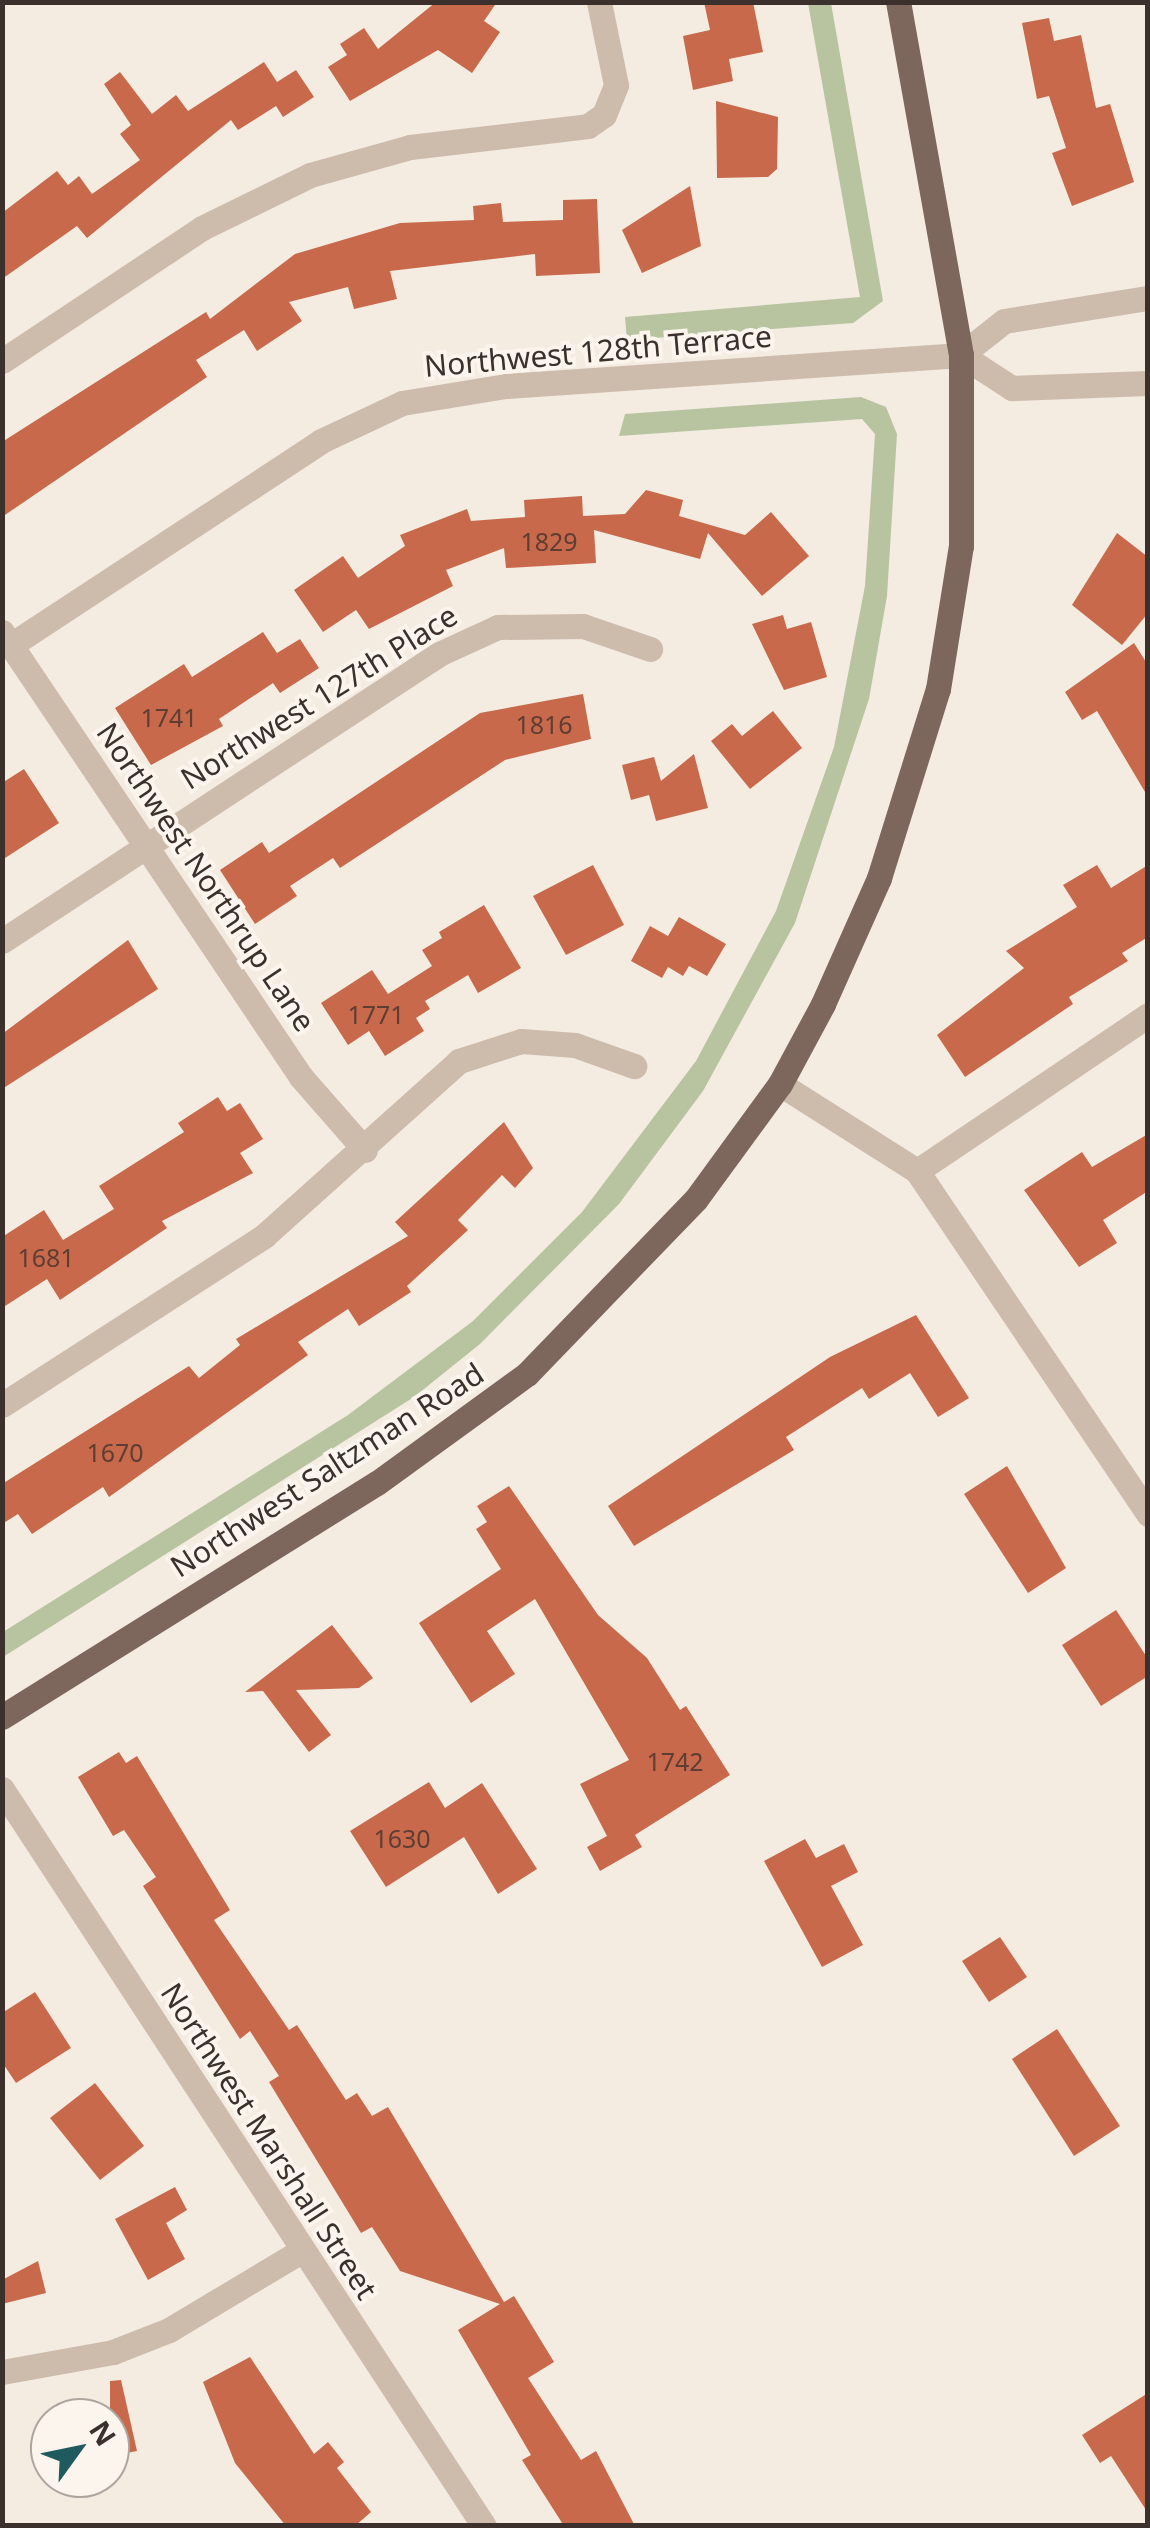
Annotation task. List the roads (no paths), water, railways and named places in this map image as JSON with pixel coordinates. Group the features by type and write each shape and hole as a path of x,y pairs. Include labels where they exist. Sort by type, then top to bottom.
{"main road":[{"name":"Northwest Saltzman Road","path":"2,1717 377,1483 527,1374 653,1252 780,1084 879,878 938,689 966,476 961,356 898,2"}],"street":[{"path":"2,361 202,228 310,175 410,147 588,126 604,116 616,85 600,2"},
{"path":"1148,298 1004,322 961,356 1012,388 1148,383"},
{"name":"Northwest 128th Terrace","path":"7,639 321,441 402,403 506,386 961,356"},
{"name":"Northwest 127th Place","path":"2,941 438,654 498,627 583,626 650,649"},
{"name":"Northwest Northrup Lane","path":"7,639 301,1077 365,1150"},
{"path":"917,1171 1148,1016"},
{"path":"2,1405 264,1236 365,1150 459,1061 520,1041 574,1046 634,1066"},
{"path":"780,1084 917,1171 1148,1514"},
{"name":"Northwest Marshall Street","path":"2,1789 484,2526"},
{"path":"2,2372 113,2352 169,2330 301,2251"}]}
